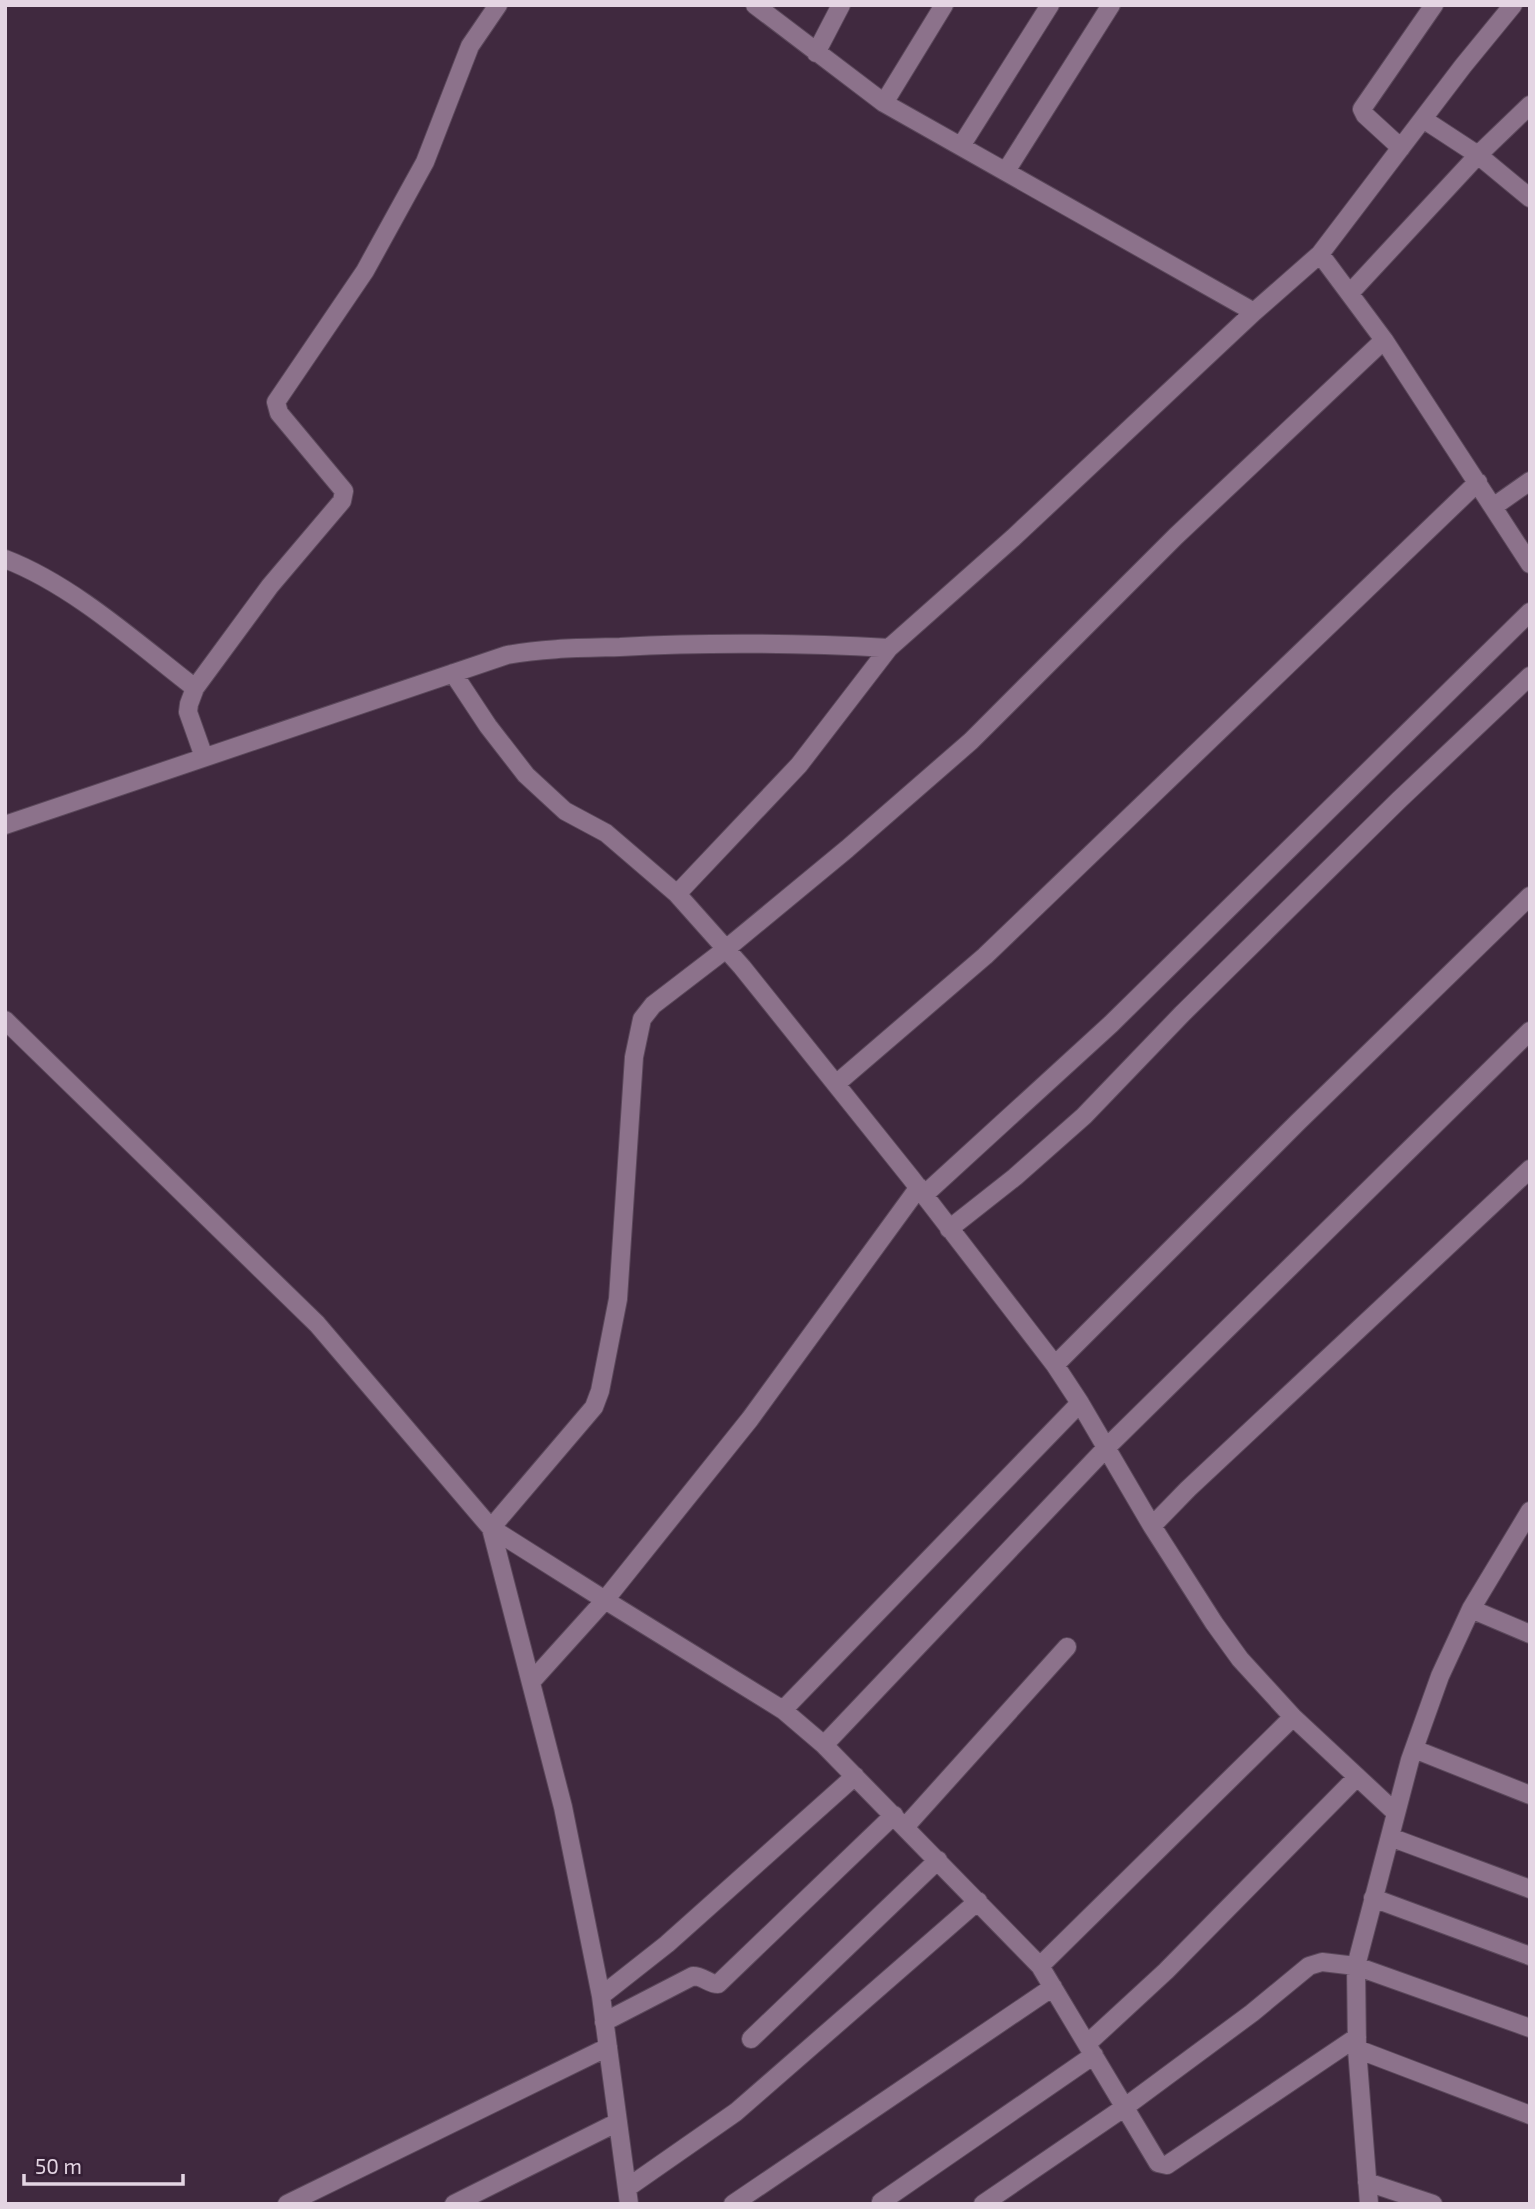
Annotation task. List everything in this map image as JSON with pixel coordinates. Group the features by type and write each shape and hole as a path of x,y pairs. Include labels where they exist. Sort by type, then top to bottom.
{"street":[{"path":"204,757 188,712 188,704 195,688 270,586 342,501 344,491 339,483 279,412 276,402 365,271 425,162 470,46 498,5"},
{"path":"755,5 884,103 1254,312"},
{"path":"816,53 841,5"},
{"path":"884,103 944,5"},
{"path":"961,146 1050,5"},
{"path":"1006,171 1111,5"},
{"path":"1401,148 1364,116 1363,105 1434,5"},
{"path":"677,894 799,765 889,648 1013,538 1254,312 1320,254 1513,5"},
{"path":"1350,293 1478,155 1530,105"},
{"path":"1423,119 1478,155 1530,198"},
{"path":"1320,254 1384,340 1493,507 1524,542 1530,565"},
{"path":"491,1528 594,1407 600,1391 618,1299 634,1057 642,1020 653,1005 726,949 847,849 971,741 1176,536 1384,340"},
{"path":"1493,507 1530,481"},
{"path":"836,1084 985,956 1478,482"},
{"path":"5,559 47,580 102,615 195,688"},
{"path":"531,1682 604,1601 750,1419 921,1191 1111,1024 1530,612"},
{"path":"5,825 507,655 530,651 672,644 889,648"},
{"path":"453,673 488,726 526,775 565,811 606,833 677,894 726,949 921,1191 1055,1365 1152,1526 1240,1659 1293,1717 1396,1813"},
{"path":"949,1229 1015,1177 1084,1116 1182,1014 1399,800 1530,676"},
{"path":"1055,1365 1298,1122 1530,896"},
{"path":"5,1020 317,1324 491,1528 604,1601 783,1710 824,1745 1040,1966 1155,2159 1162,2165 1167,2165 1357,2043"},
{"path":"824,1745 1106,1448 1530,1031"},
{"path":"1152,1526 1188,1489 1530,1169"},
{"path":"783,1710 1080,1403"},
{"path":"1369,2204 1357,2043 1356,1966 1414,1749 1440,1676 1471,1609 1527,1519"},
{"path":"491,1528 563,1807 601,1996 628,2196"},
{"path":"1471,1609 1530,1634"},
{"path":"604,2022 693,1976 718,1983 900,1821 1067,1647"},
{"path":"1040,1966 1293,1717"},
{"path":"1414,1749 1530,1795"},
{"path":"601,1996 667,1944 855,1776"},
{"path":"881,2202 1091,2049 1356,1778"},
{"path":"1390,1837 1530,1889"},
{"path":"751,2039 938,1860"},
{"path":"1373,1898 1530,1956"},
{"path":"628,2196 736,2112 978,1901"},
{"path":"983,2204 1125,2107 1252,2013 1309,1966 1322,1962 1356,1966 1530,2028"},
{"path":"733,2204 1053,1987"},
{"path":"1357,2043 1530,2115"},
{"path":"287,2204 608,2047"},
{"path":"454,2204 618,2122"},
{"path":"1367,2182 1433,2204"}]}
